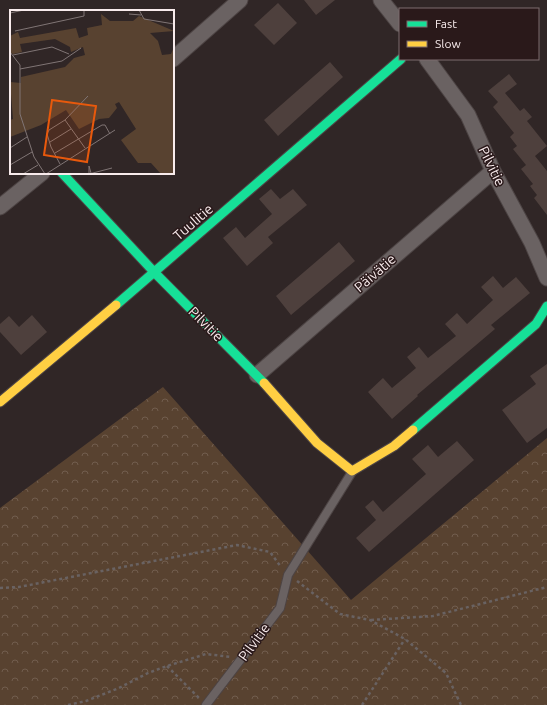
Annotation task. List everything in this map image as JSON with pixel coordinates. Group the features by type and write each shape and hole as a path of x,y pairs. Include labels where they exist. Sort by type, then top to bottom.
{"street":[{"path":"174,58 240,0"},
{"path":"381,0 399,23"},
{"name":"Tuulitie","path":"0,402 155,273 400,60"},
{"name":"Pilvitie","path":"428,60 468,115 493,171 532,243 547,278"},
{"name":"Päivätie","path":"257,375 493,171"},
{"path":"0,207 41,174"},
{"name":"Pilvitie","path":"63,174 155,273 257,375 316,444 352,471 400,441 536,324 547,306"}],"lane":[{"name":"Pilvitie","path":"203,702 243,658 280,608 288,575 352,471"}],"path":[{"path":"0,588 19,587 237,544 270,552 288,575 340,614 370,620 432,616 547,587"},
{"path":"370,620 405,639 446,673 461,705"},
{"path":"362,705 405,639"},
{"path":"68,705 86,701 119,688 148,673 206,654 243,658"},
{"path":"167,666 203,702"}],"green space":[{"path":"163,387 351,600 547,438 547,705 0,705 0,508"}],"building":[{"path":"304,0 335,0 316,15"},
{"path":"278,3 297,23 274,45 254,25"},
{"path":"330,62 343,77 278,136 264,120"},
{"path":"509,74 517,84 505,93 520,111 524,108 532,117 527,121 547,146 535,156 547,171 547,215 534,198 537,195 530,186 533,184 521,169 526,165 513,149 517,146 510,137 514,133 493,107 498,102 488,91"},
{"path":"271,189 280,199 293,189 307,205 268,237 273,243 247,266 223,238 236,227 245,238 272,214 259,199"},
{"path":"339,242 355,261 291,315 276,296"},
{"path":"493,276 503,288 516,277 530,293 491,325 495,329 417,395 418,396 392,419 368,392 383,378 392,388 416,368 407,357 419,347 428,358 456,336 445,324 457,313 467,324 493,300 481,287"},
{"path":"32,315 47,332 21,355 0,332 0,324 9,316 19,327"},
{"path":"547,364 547,428 527,443 502,410 536,384 530,376"},
{"path":"457,441 474,460 369,552 356,538 376,520 365,507 373,500 383,512 426,474 412,459 428,445 438,457"}],"traffic: fast":[{"path":"116,305 400,60"},
{"path":"63,174 155,273 264,383"},
{"path":"413,430 536,324 547,306"}],"traffic: slow":[{"path":"0,402 116,305"},
{"path":"264,383 317,443 352,471 394,446 413,430"}]}
